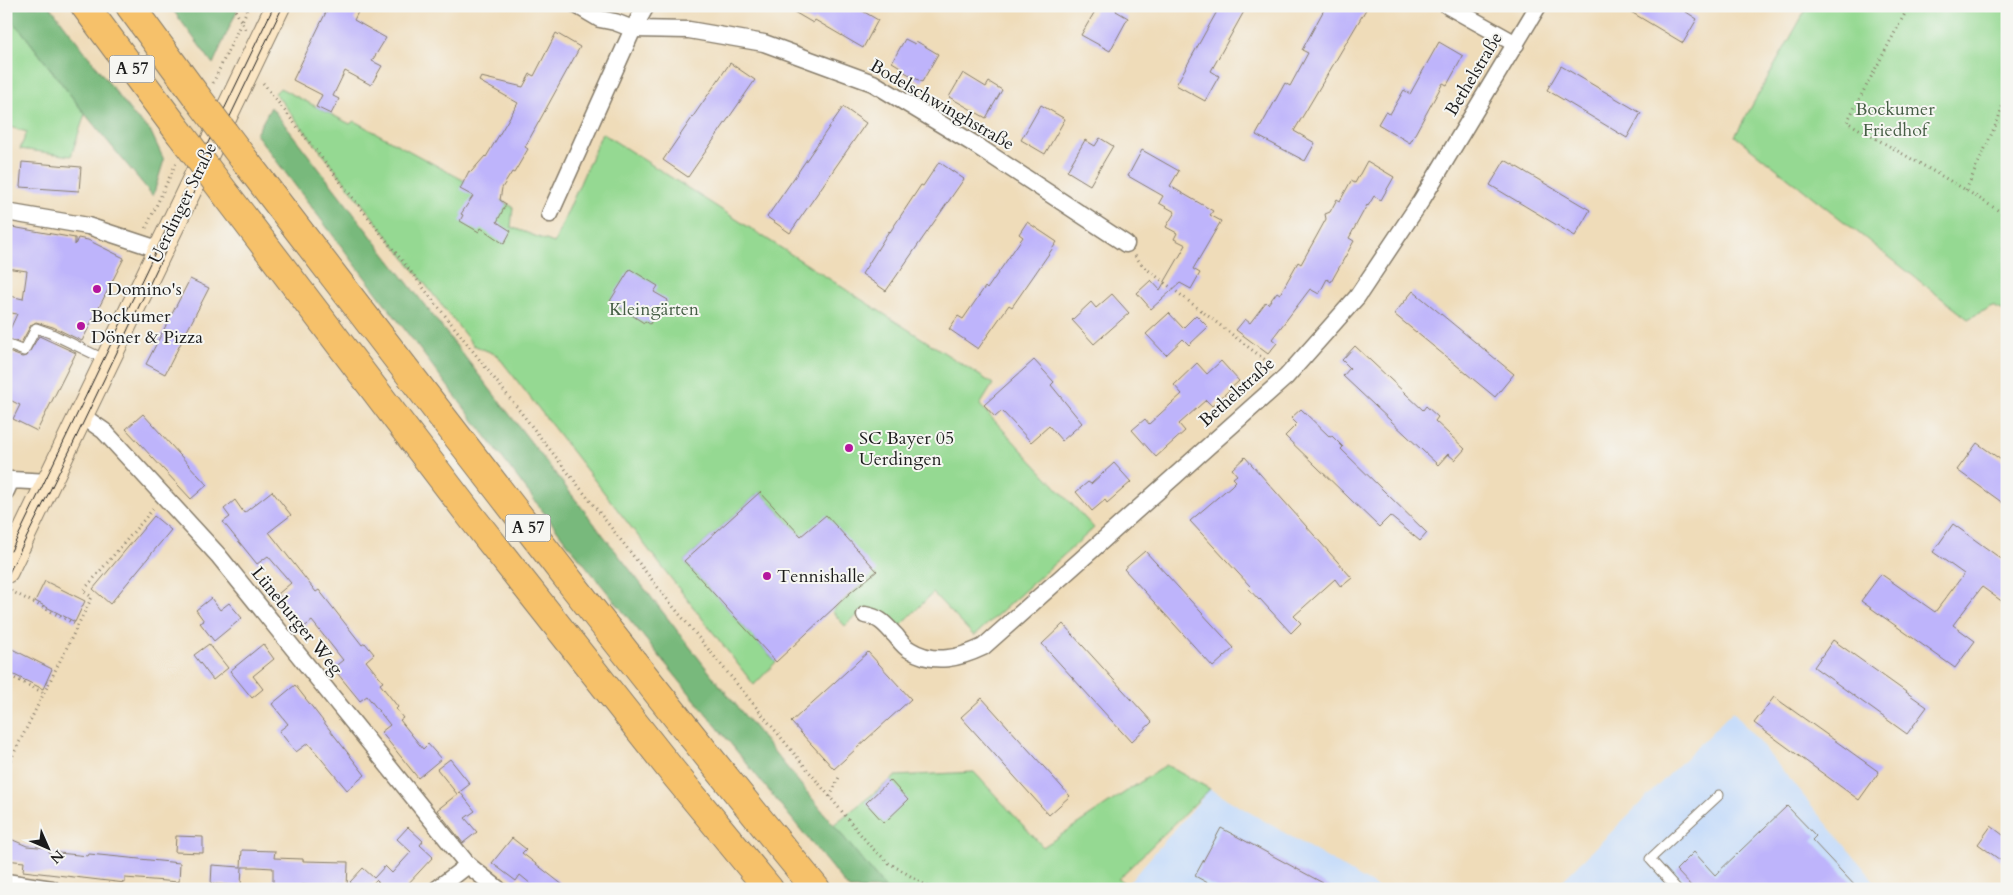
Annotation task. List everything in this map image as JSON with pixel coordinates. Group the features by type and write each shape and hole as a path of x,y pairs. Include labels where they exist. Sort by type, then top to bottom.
{"highway":[{"name":"A 57","path":"86,6 228,197 473,519 672,770 770,889"},
{"name":"A 57","path":"130,6 246,162 499,491 700,749 816,889"}],"street":[{"name":"Uerdinger Straße","path":"6,571 278,6"},
{"name":"Bodelschwinghstraße","path":"578,6 600,19 633,29 689,30 764,43 873,83 974,144 1126,244"},
{"path":"550,214 633,29 646,6"},
{"path":"1448,6 1516,44"},
{"name":"Bethelstraße","path":"866,615 878,617 909,650 925,656 946,660 964,656 983,647 1286,377 1357,297 1421,201 1538,6"},
{"path":"6,212 88,226 161,250"},
{"name":"Lüneburger Weg","path":"82,415 104,431 218,555 468,865 498,889"},
{"path":"6,491 11,480 50,482"},
{"path":"437,889 468,865"},
{"path":"6,882 52,889"}],"lane":[{"path":"6,344 24,351 36,328 50,332 108,361"},
{"path":"1677,889 1650,859 1719,795"}],"path":[{"path":"1909,6 1847,122 1966,190 2007,216"},
{"path":"248,68 253,70 667,599 830,797 871,846 889,863 932,889"},
{"path":"1966,190 1998,120 2007,92"},
{"path":"1126,244 1143,266 1266,359 1286,377"},
{"path":"6,768 92,597 83,591 165,496"},
{"path":"6,588 77,625"},
{"path":"6,674 44,693"},
{"path":"830,797 840,775"}],"shaded area":[{"path":"1733,711 1881,889 1554,889"},
{"path":"1210,789 1380,889 1123,889"}],"green space":[{"path":"6,6 50,6 135,117 150,130 164,160 153,196 85,114 20,29 6,17"},
{"path":"170,6 239,6 213,64"},
{"name":"Bockumer Friedhof","path":"1808,6 2007,6 2007,312 1992,306 1968,319 1735,136"},
{"path":"6,17 20,29 85,114 71,156 20,149 27,132 6,126"},
{"name":"Kleingärten","path":"280,88 350,124 354,121 513,207 511,227 554,243 602,133 993,384 980,405 1094,528 974,636 933,593 899,627 885,615 872,611 860,614 845,626 832,611 876,571 801,536 760,492 684,561 776,662 754,685 497,355 473,345 275,93"},
{"path":"271,107 714,678 886,889 849,889 564,539 256,134"},
{"path":"1166,765 1210,789 1118,879 1134,889 886,889 833,825 896,776 974,772 1043,847"}],"building":[{"path":"329,6 361,6 354,20 386,38 372,61 382,66 371,85 345,71 333,96 339,99 331,114 316,107 322,95 293,80"},
{"path":"784,6 854,6 878,20 863,48 815,20 813,23"},
{"path":"1098,6 1118,6 1116,11 1128,18 1110,51 1081,35"},
{"path":"1220,6 1247,6 1211,71 1219,76 1205,101 1176,85"},
{"path":"1326,6 1368,6 1294,131 1315,143 1305,161 1256,135 1285,83 1290,86 1308,53 1302,50"},
{"path":"1621,6 1677,6 1697,19 1683,43"},
{"path":"556,33 580,47 525,147 528,149 514,173 512,172 502,188 500,200 506,204 497,222 511,231 504,244 481,228 479,232 460,221 463,215 461,214 473,196 460,189 469,171 471,172 486,157 518,103 479,81 481,77 523,87 530,74 534,76"},
{"path":"905,39 915,44 916,41 938,54 922,82 901,70 902,68 892,62"},
{"path":"1439,42 1463,56 1447,85 1443,83 1410,143 1378,124 1385,112 1390,114 1404,90 1410,94"},
{"path":"730,63 755,80 688,177 663,160"},
{"path":"1561,66 1641,113 1627,138 1547,90"},
{"path":"963,73 986,87 989,82 1002,90 986,118 949,97"},
{"path":"1041,105 1065,119 1045,154 1021,140"},
{"path":"843,107 866,123 790,233 767,217"},
{"path":"1100,138 1113,146 1090,185 1067,171 1085,140 1095,146"},
{"path":"1142,150 1179,171 1170,186 1213,211 1210,215 1221,221 1193,269 1200,273 1191,289 1180,283 1151,309 1137,293 1151,280 1160,290 1186,245 1174,239 1177,233 1166,227 1175,212 1159,203 1163,196 1128,176"},
{"path":"1505,160 1590,210 1575,236 1490,185"},
{"path":"1367,161 1394,177 1381,200 1374,196 1367,205 1349,238 1354,241 1331,282 1327,279 1319,294 1310,289 1272,339 1277,343 1268,354 1236,330 1245,319 1250,323 1266,302 1268,304 1277,292 1280,294 1298,262 1301,264 1326,219 1325,214 1330,212 1337,199 1340,201 1351,181 1355,183"},
{"path":"22,162 81,167 79,191 20,187"},
{"path":"939,162 964,179 886,291 862,274 889,231"},
{"path":"1027,222 1057,242 1012,307 1009,305 978,349 949,329 958,316 963,319 985,287 987,289 1023,237 1019,234"},
{"path":"6,226 75,238 75,245 78,238 88,240 124,258 82,341 53,327 36,322 31,325 21,343 6,338 17,314 6,312 6,295 23,299 27,271 6,268"},
{"path":"630,269 658,286 654,292 668,300 650,324 645,321 644,323 610,301"},
{"path":"190,279 209,288 165,374 146,364"},
{"path":"1413,291 1514,374 1495,397 1394,314"},
{"path":"1112,294 1129,313 1094,344 1072,320 1091,302 1096,308"},
{"path":"1169,313 1183,328 1196,315 1208,327 1189,345 1183,339 1166,355 1146,334"},
{"path":"39,336 76,353 37,431 13,419 20,405 6,398 6,351 22,357 27,356"},
{"path":"1355,346 1423,410 1426,406 1438,417 1435,421 1465,449 1455,460 1448,454 1438,465 1343,376 1350,368 1342,360"},
{"path":"1034,360 1054,382 1051,385 1082,423 1062,441 1049,426 1031,442 1002,411 995,417 984,405"},
{"path":"1221,361 1239,381 1212,406 1206,400 1179,424 1185,431 1156,457 1132,430 1145,419 1149,424 1182,394 1174,385 1197,363 1207,374"},
{"path":"1301,409 1330,437 1332,436 1343,447 1341,449 1427,533 1420,541 1390,516 1379,527 1285,436 1297,424 1291,418"},
{"path":"143,414 207,485 191,499 126,429"},
{"path":"1977,443 2007,464 2007,506 1957,470"},
{"path":"1245,457 1352,578 1341,587 1335,579 1294,616 1301,623 1291,633 1248,588 1250,586 1190,521 1236,481 1233,478 1237,475 1232,469"},
{"path":"1114,463 1131,482 1107,503 1105,500 1092,511 1076,492 1088,482 1091,484"},
{"path":"272,491 291,515 269,532 316,592 319,590 362,645 365,643 374,654 366,661 383,682 380,684 398,707 396,709 403,718 400,720 423,749 428,744 441,759 418,778 381,732 390,725 367,696 360,701 333,668 343,660 312,621 304,627 278,594 291,583 268,556 257,564 223,522 230,517 224,509 235,500 244,513"},
{"name":"Tennishalle","path":"760,492 801,536 826,515 877,571 851,592 776,662 684,561"},
{"path":"154,516 171,530 110,604 93,589"},
{"path":"1953,524 2007,563 2007,605 1982,587 1953,625 1975,641 1955,668 1861,601 1881,574 1935,612 1964,574 1933,552"},
{"path":"1145,551 1234,648 1213,667 1124,569"},
{"path":"45,581 85,601 75,622 35,601"},
{"path":"211,598 220,610 229,603 242,618 214,641 200,623 204,621 196,610"},
{"path":"1063,624 1152,722 1131,742 1042,644"},
{"path":"1833,640 1927,707 1907,734 1814,667"},
{"path":"209,644 228,668 213,680 194,655"},
{"path":"263,644 274,659 253,676 263,689 252,698 230,671"},
{"path":"12,649 52,669 43,689 6,671 6,660"},
{"path":"868,652 911,699 834,769 791,722"},
{"path":"295,685 365,775 347,790 308,743 296,752 279,731 288,724 272,704"},
{"path":"1774,697 1879,772 1859,800 1754,723"},
{"path":"982,698 1070,796 1049,815 961,717"},
{"path":"450,759 470,784 457,794 437,769"},
{"path":"890,780 908,800 884,823 866,803"},
{"path":"460,792 475,811 465,818 477,832 463,843 437,810"},
{"path":"1787,806 1816,836 1812,840 1858,889 1694,889 1676,870 1694,852 1715,875"},
{"path":"1991,826 2007,838 2007,865 1978,844"},
{"path":"408,827 423,841 420,845 433,857 406,886 409,889 377,889 381,885 376,880 368,889 357,889 350,882 363,868 374,878 385,866 392,873 411,852 397,839"},
{"path":"1221,828 1334,889 1219,889 1195,876"},
{"path":"176,836 203,837 203,853 175,852"},
{"path":"6,837 27,846 50,848 49,852 180,863 179,882 125,878 125,883 23,871 24,862 6,860"},
{"path":"512,838 526,849 522,853 568,889 537,889 520,875 516,881 492,863"},
{"path":"242,850 275,851 274,858 348,862 347,888 302,885 302,889 273,888 273,868 256,867 242,867 241,886 211,884 212,865 241,867"}],"tram line":[{"path":"11,551 274,6"},
{"path":"6,579 71,448 283,6"}],"place":[{"name":"Domino's","path":"97,289"},
{"name":"Bockumer Döner & Pizza","path":"81,326"},
{"name":"SC Bayer 05 Uerdingen","path":"849,448"},
{"name":"Tennishalle","path":"767,576"}]}
